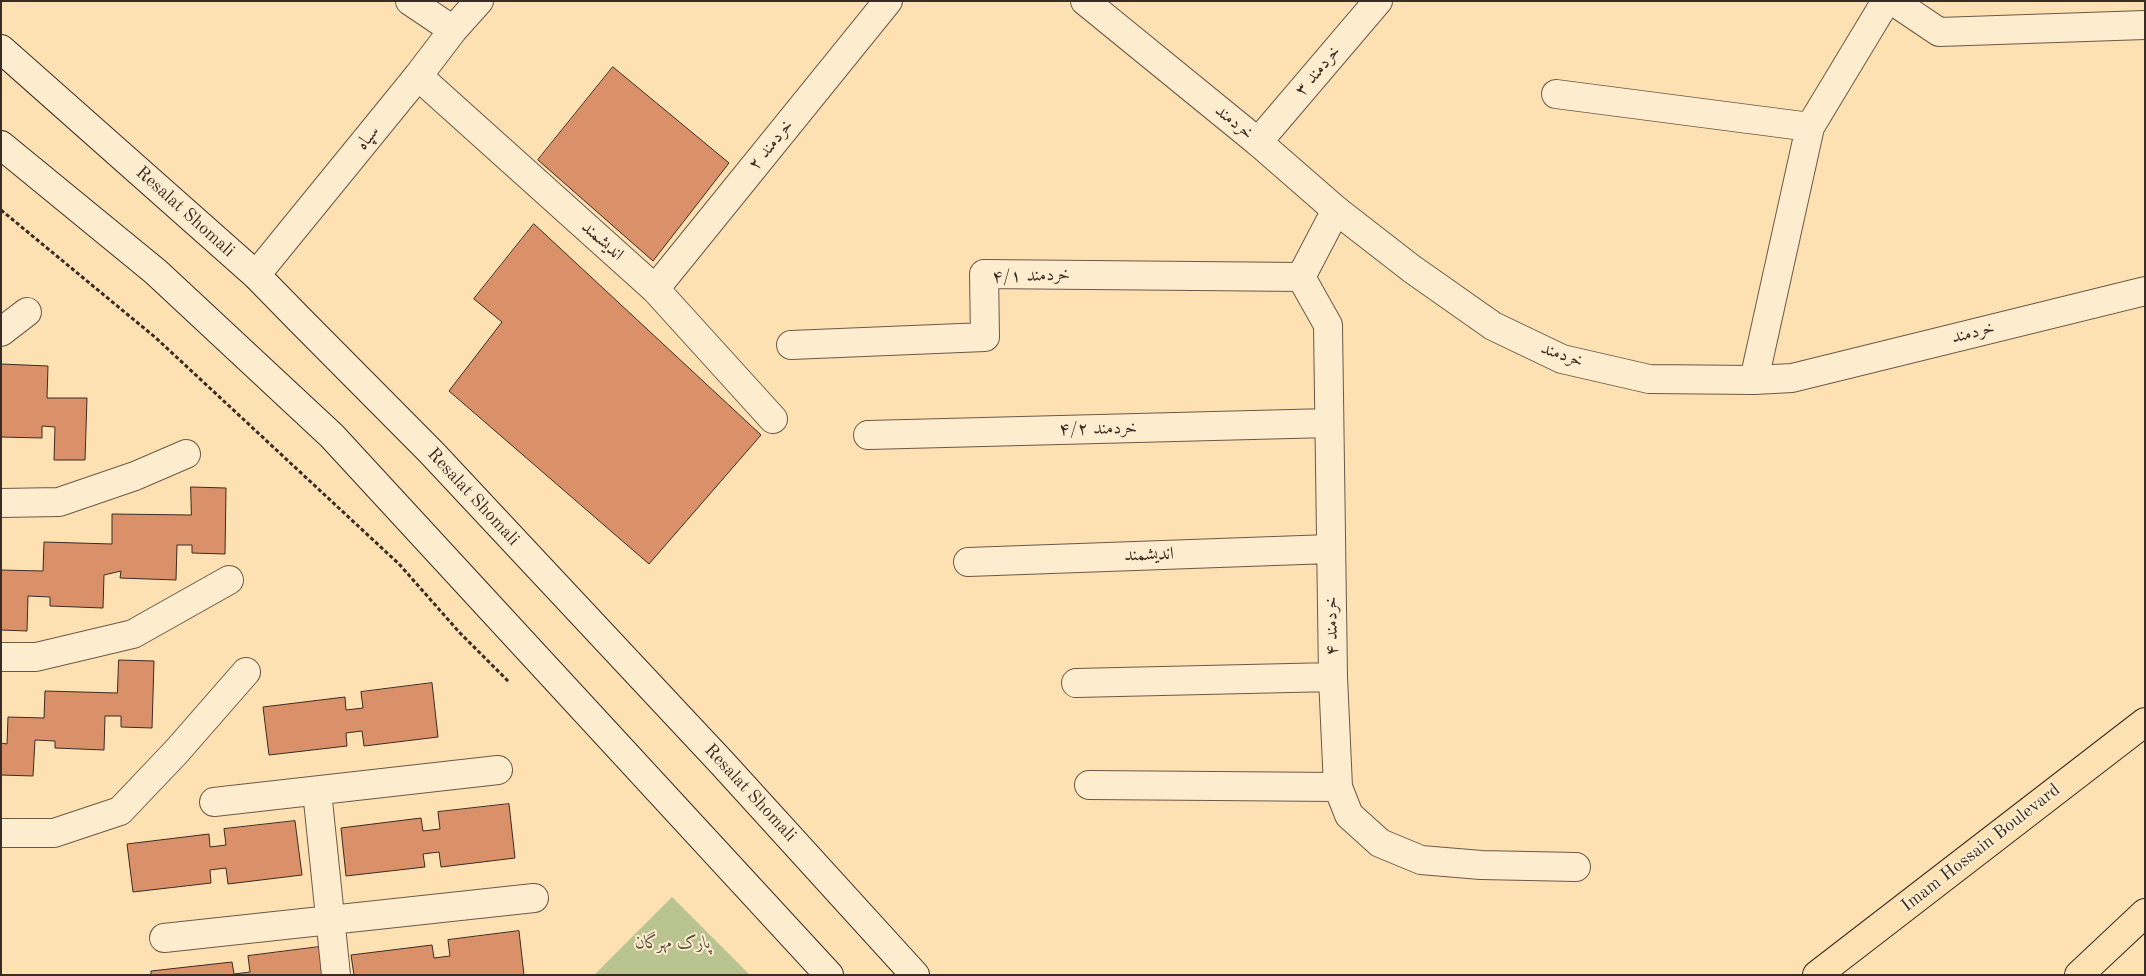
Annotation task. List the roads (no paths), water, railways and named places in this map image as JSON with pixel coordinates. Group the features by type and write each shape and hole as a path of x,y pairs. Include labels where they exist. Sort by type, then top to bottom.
{"main road":[{"name":"Imam Hossain Boulevard","path":"1817,975 2145,722"},
{"path":"2079,975 2145,914"}],"street":[{"name":"سپاه","path":"256,276 453,30 479,1"},
{"name":"خردمند ۲","path":"655,289 888,1"},
{"name":"خردمند","path":"1085,1 1258,142 1336,210 1412,269 1492,326 1562,359 1649,378 1754,380 1792,378 2145,291"},
{"name":"خردمند ۳","path":"1258,142 1378,1"},
{"path":"1754,380 1810,127 1886,1"},
{"path":"1893,1 1939,32 2145,24"},
{"path":"413,3 453,30"},
{"name":"Resalat Shomali","path":"1,49 256,276 432,454 723,764 916,975"},
{"name":"اندیشمند","path":"418,76 655,289 773,418"},
{"path":"1556,94 1810,127"},
{"path":"1,146 156,272 332,436 829,975"},
{"path":"1301,277 1336,210"},
{"name":"خردمند ۴/۱","path":"791,345 985,337 984,274 1301,277"},
{"name":"خردمند ۴","path":"1301,277 1328,325 1333,677 1338,787 1349,815 1380,843 1421,860 1481,865 1576,867"},
{"path":"1,332 27,312"},
{"name":"خردمند ۴/۲","path":"868,435 1329,423"},
{"path":"1,503 59,502 135,476 186,454"},
{"name":"اندیشمند","path":"968,562 1330,549"},
{"path":"1,657 36,656 133,634 229,580"},
{"path":"1,833 54,833 120,811 177,752 246,672"},
{"path":"1076,684 1333,677"},
{"path":"214,802 498,770"},
{"path":"1089,784 1338,787"},
{"path":"317,791 336,975"},
{"path":"164,938 534,898"}],"park label":[{"name":"پارک مهرگان","path":"673,943"}]}
